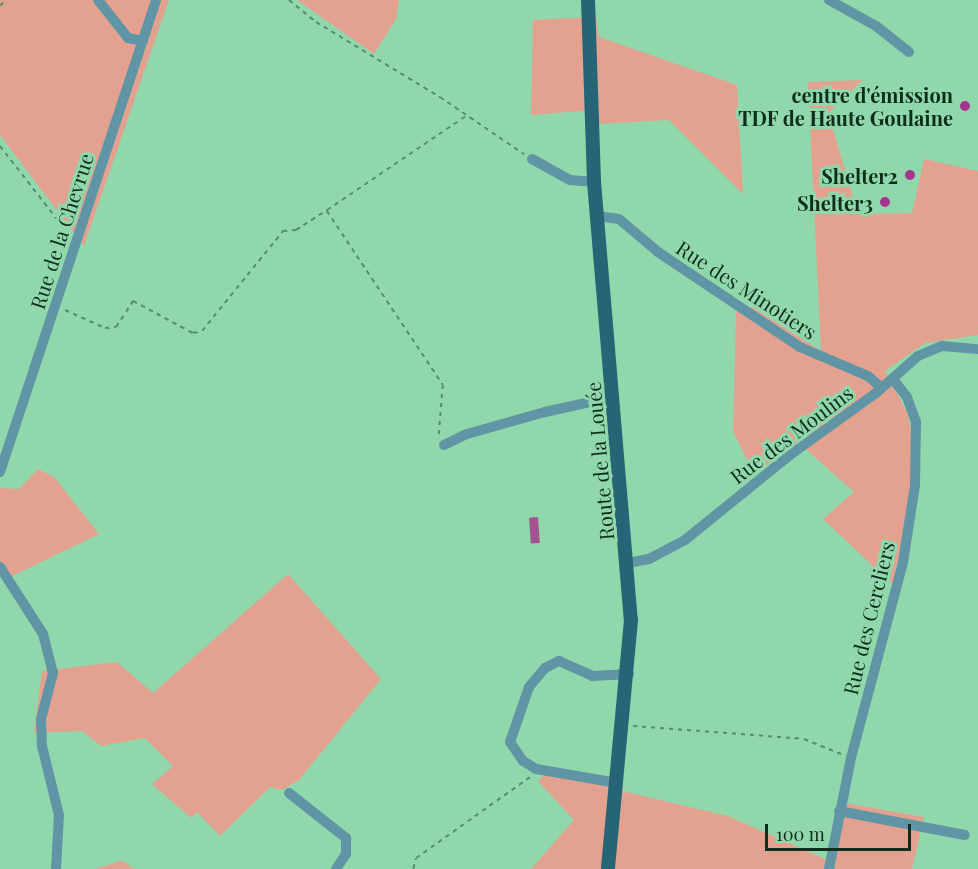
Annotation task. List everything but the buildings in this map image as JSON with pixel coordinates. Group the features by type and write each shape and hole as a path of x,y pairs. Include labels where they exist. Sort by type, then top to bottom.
{"main road":[{"name":"Route de la Louée","path":"582,0 594,182 628,563 628,674 608,869"},
{"name":"Route de la Louée","path":"587,49 588,0"}],"street":[{"path":"98,0 129,38 143,41"},
{"name":"Rue de la Chevrue","path":"0,472 156,0"},
{"path":"829,0 876,26 909,52"},
{"path":"532,159 570,180 594,182"},
{"name":"Rue des Minotiers","path":"597,216 619,219 658,252 800,347 868,376 882,388"},
{"name":"Rue des Moulins","path":"628,563 649,560 685,540 790,455 882,388 929,349 954,345 978,348"},
{"name":"Rue des Cercliers","path":"829,869 839,811 903,562 915,485 916,422 907,397 893,379"},
{"path":"444,445 468,434 545,412 613,398"},
{"path":"0,567 43,634 53,673 40,719 42,746 59,815 56,869"},
{"path":"617,783 536,770 523,761 510,742 529,687 545,668 559,662 592,676 628,674"},
{"path":"289,793 346,838 346,854 336,869"},
{"path":"839,811 965,835"}],"path":[{"path":"0,6 5,0"},
{"path":"289,0 316,22 532,159"},
{"path":"56,306 105,328 116,327 133,301 194,333 202,331 283,231 296,230 466,116"},
{"path":"0,146 76,243"},
{"path":"327,210 443,385 438,438 444,445"},
{"path":"623,725 804,739 852,758"},
{"path":"413,869 416,858 536,770"}],"shaded area":[{"path":"0,0 169,0 84,246 0,135"},
{"path":"297,0 399,0 396,19 374,54"},
{"path":"596,17 599,37 737,85 743,194 669,120 598,124 596,110 531,115 533,20"},
{"path":"863,80 828,113 857,210 863,214 912,213 924,159 978,171 978,335 925,343 885,371 907,412 914,442 911,496 893,585 823,519 854,492 798,442 754,475 733,431 736,312 752,307 821,351 808,82"},
{"path":"38,469 54,477 99,534 4,580 0,575 0,488 19,489"},
{"path":"538,517 540,543 531,544 529,518"},
{"path":"288,574 381,679 299,780 282,790 270,787 220,836 197,812 191,818 152,784 173,766 145,738 101,746 82,731 34,733 42,671 117,662 153,693"},
{"path":"549,770 610,776 609,788 728,816 827,860 845,803 924,817 912,869 531,869 574,820 538,781"},
{"path":"120,861 134,869 96,869"}],"place":[{"name":"centre d'émission TDF de Haute Goulaine","path":"965,106"},
{"name":"Shelter2","path":"910,175"},
{"name":"Shelter3","path":"885,202"}]}
